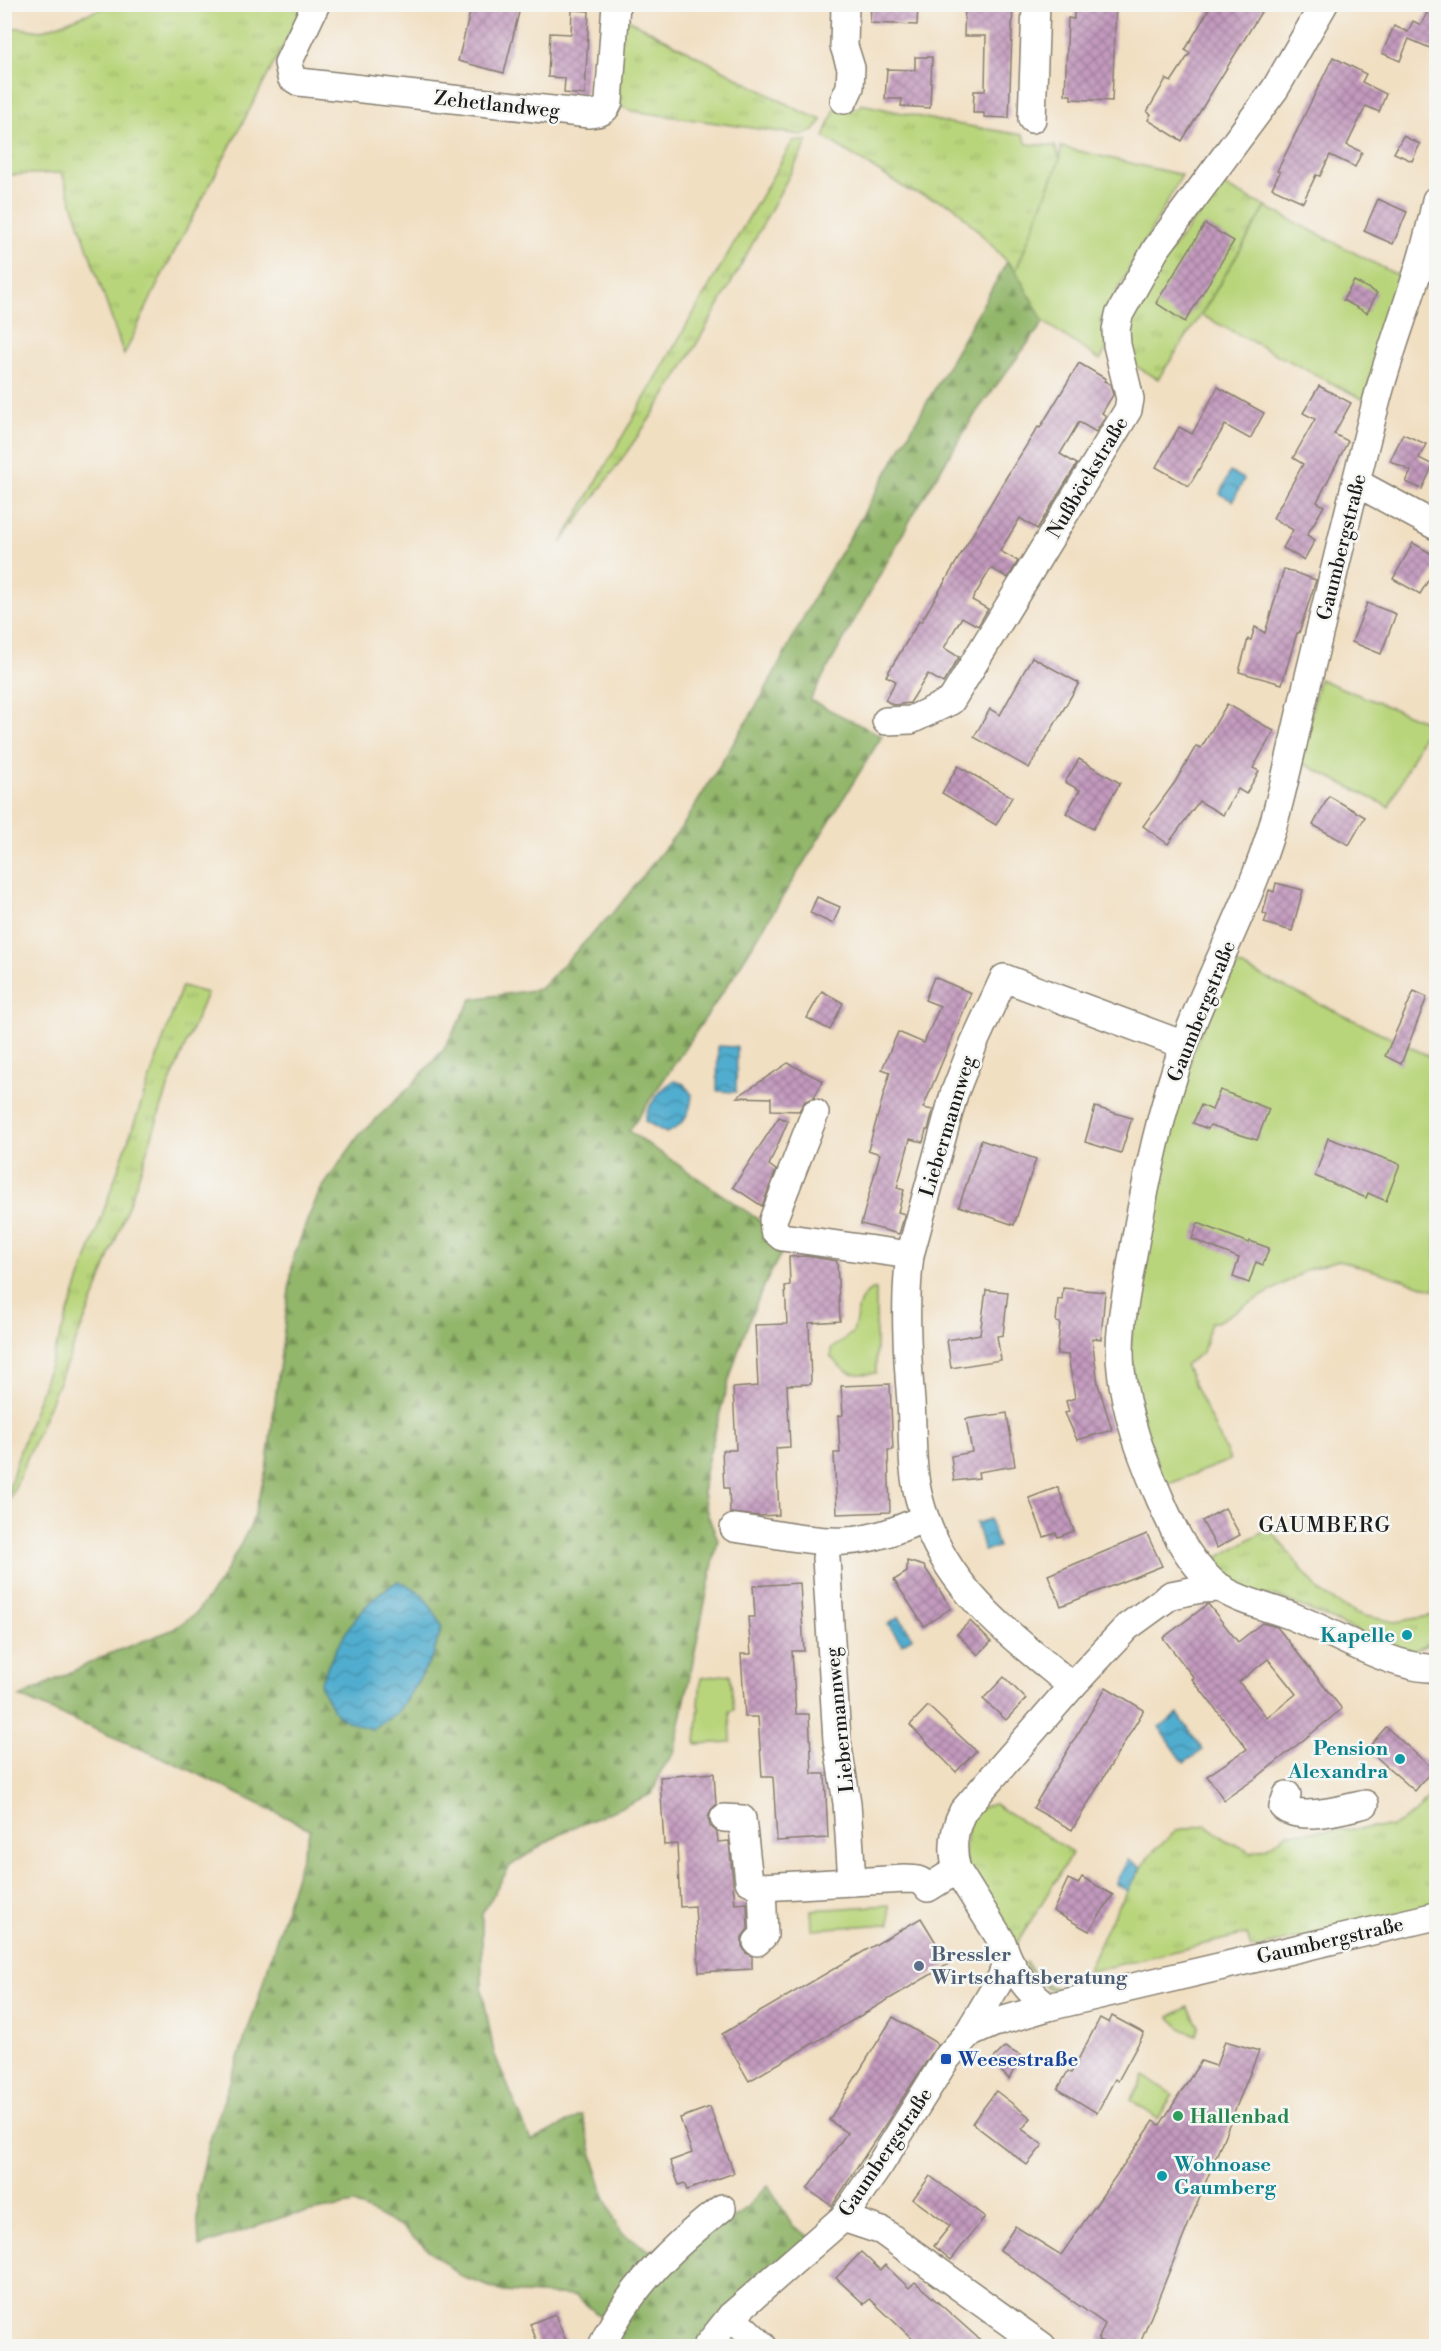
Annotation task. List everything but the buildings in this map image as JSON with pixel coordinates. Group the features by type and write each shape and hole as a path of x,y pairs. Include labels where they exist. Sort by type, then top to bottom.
{"street":[{"name":"Zehetlandweg","path":"316,4 292,53 288,69 291,76 299,82 589,114 600,113 606,109 609,102 616,4"},
{"path":"844,100 850,87 851,68 844,46 845,4"},
{"path":"1032,119 1036,4"},
{"name":"Nußböckstraße","path":"886,721 911,720 951,701 964,681 1128,410 1129,392 1117,345 1116,330 1119,315 1156,249 1275,89 1324,4"},
{"name":"Gaumbergstraße","path":"1437,200 1427,248 1401,320 1377,400 1274,823 1245,905 1184,1044 1153,1152 1125,1301 1120,1353 1126,1402 1139,1451 1167,1515 1196,1564 1222,1588 1247,1601 1292,1616 1397,1661 1428,1669 1437,1668"},
{"path":"1357,483 1437,526"},
{"name":"Liebermannweg","path":"1072,1686 1025,1648 976,1603 954,1575 925,1518 918,1496 909,1379 907,1275 910,1256 954,1094 974,1043 1004,978 1184,1044"},
{"path":"815,1113 773,1220 774,1230 782,1237 910,1256"},
{"path":"734,1527 842,1541 883,1534 925,1518"},
{"path":"1171,1596 1178,1579 1184,1547"},
{"name":"Liebermannweg","path":"826,1558 837,1741 847,1803 852,1882"},
{"path":"1048,2007 1023,1984 1001,1940 957,1870 954,1859 954,1833 963,1811 1072,1686 1127,1627 1171,1596 1201,1589 1222,1588"},
{"path":"1287,1795 1283,1807 1288,1812 1295,1813 1330,1812 1365,1804"},
{"path":"724,1818 742,1819 749,1881 771,1887 916,1879 924,1882 928,1888 957,1870"},
{"path":"757,1942 764,1935 771,1887"},
{"name":"Gaumbergstraße","path":"707,2346 731,2316 843,2218 879,2166 946,2059 967,2035 1048,2007 1437,1916"},
{"path":"967,2035 1000,1978 1008,1958"},
{"path":"602,2346 629,2298 687,2234 722,2208"},
{"path":"843,2218 882,2231 1042,2346"},
{"path":"731,2316 763,2346"}],"green space":[{"path":"111,5 305,5 161,277 124,355 62,173 5,175 4,26 41,31"},
{"path":"620,15 800,111 822,120 814,131 802,135 632,111 617,105"},
{"path":"861,104 944,122 1023,135 1027,144 1055,146 1060,159 1016,271 953,205 908,190 824,137 836,106 860,108"},
{"path":"793,141 808,141 712,317 650,418 561,543"},
{"path":"1061,147 1182,175 1100,322 1105,328 1108,346 1100,360 1044,322 1016,271 1060,159"},
{"path":"1221,184 1266,207 1201,315 1158,379 1132,364 1127,319 1143,288"},
{"path":"1266,207 1405,279 1364,400 1201,315"},
{"path":"1007,262 1016,271 1044,322 977,411 916,510 810,700 882,736 733,977 629,1131 765,1224 784,1248 752,1313 729,1381 706,1465 704,1501 718,1539 674,1753 661,1771 652,1794 559,1834 510,1866 482,1914 482,1989 494,2053 531,2141 582,2115 603,2191 620,2232 650,2251 708,2230 740,2214 768,2185 793,2226 812,2238 704,2346 606,2346 603,2319 576,2296 504,2292 462,2277 401,2227 354,2204 283,2217 199,2247 197,2195 209,2143 256,2006 310,1829 188,1769 20,1697 106,1655 172,1630 195,1614 219,1583 251,1525 266,1471 293,1259 320,1191 360,1134 410,1087 443,1050 472,999 540,989 618,907 684,824 761,698 815,595"},
{"path":"1319,679 1429,723 1389,807 1300,762"},
{"path":"1230,961 1431,1057 1436,1057 1436,1290 1339,1260 1309,1269 1217,1322 1211,1322 1203,1352 1185,1365 1230,1460 1164,1486 1135,1394 1130,1352 1135,1300 1171,1128 1194,1049"},
{"path":"182,986 207,993 169,1085 96,1293 5,1511 5,1503 17,1460"},
{"path":"876,1289 876,1373 850,1373 841,1368 831,1357 831,1349 853,1332 861,1301 869,1292"},
{"path":"1269,1528 1320,1592 1344,1607 1365,1616 1396,1622 1436,1615 1436,1641 1414,1651 1397,1648 1279,1597 1247,1593 1208,1563"},
{"path":"730,1674 734,1710 730,1711 731,1742 696,1744 701,1678"},
{"path":"1436,1789 1436,1908 1251,1949 1247,1934 1087,1972 1090,1990 1059,1992 1052,1990 1040,1982 1024,1964 1026,1962 1038,1978 1049,1986 1062,1988 1081,1985 1109,1922 1149,1856 1177,1830 1206,1825 1226,1840 1252,1852 1266,1848 1288,1833 1391,1827 1415,1814"},
{"path":"994,1804 1073,1852 1016,1945 972,1879 964,1855 969,1820 978,1808"},
{"path":"889,1905 890,1924 812,1929 811,1910"},
{"path":"1188,2007 1199,2025 1196,2035 1184,2030 1169,2017"},
{"path":"1145,2076 1173,2095 1158,2119 1131,2100"}],"water":[{"path":"1230,472 1244,479 1233,501 1220,494"},
{"path":"718,1046 737,1047 736,1092 717,1091"},
{"path":"675,1081 684,1084 692,1095 691,1101 685,1118 677,1127 666,1133 645,1121 651,1104 660,1092"},
{"path":"990,1519 998,1547 984,1551 976,1523"},
{"path":"398,1581 420,1593 442,1626 433,1656 396,1714 372,1729 351,1723 338,1716 320,1684 336,1649 357,1616 377,1595"},
{"path":"899,1617 913,1637 902,1644 888,1624"},
{"path":"1178,1714 1203,1750 1184,1763 1159,1727"},
{"path":"1128,1860 1141,1867 1128,1891 1115,1884"}],"place":[{"name":"Kapelle","path":"1407,1635"},
{"name":"Pension Alexandra","path":"1400,1759"},
{"name":"Bressler Wirtschaftsberatung","path":"919,1966"},
{"name":"Weesestraße","path":"946,2059"},
{"name":"Hallenbad","path":"1178,2116"},
{"name":"Wohnoase Gaumberg","path":"1162,2176"}],"district":[{"name":"GAUMBERG","path":"1325,1525"}]}
